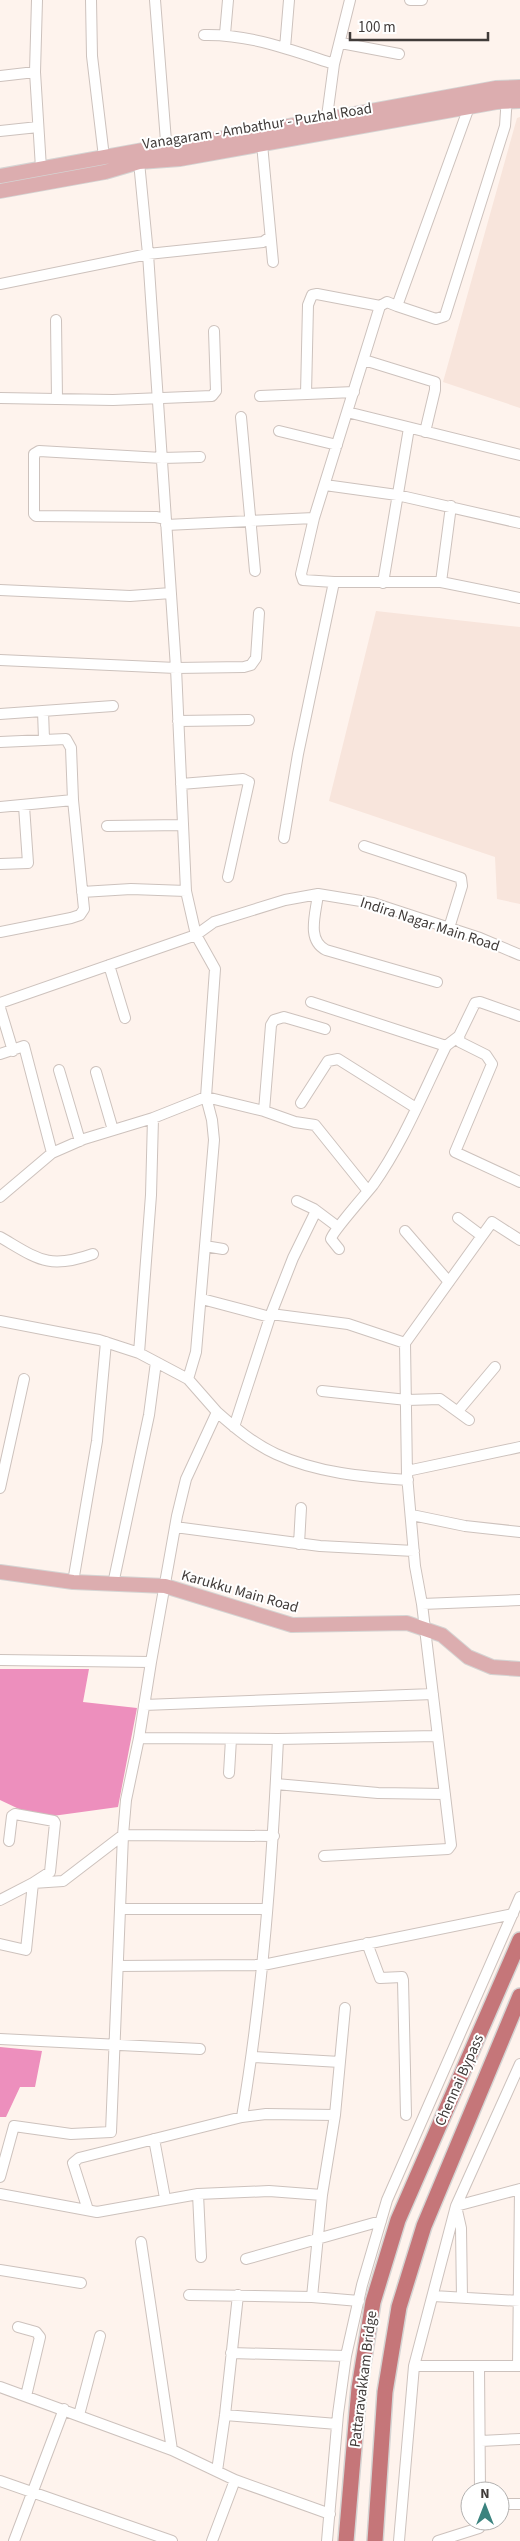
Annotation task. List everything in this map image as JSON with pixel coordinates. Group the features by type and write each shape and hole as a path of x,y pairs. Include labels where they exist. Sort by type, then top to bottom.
{"highway":[{"name":"Chennai Bypass","path":"398,2220 520,1940"},
{"name":"Chennai Bypass","path":"424,2226 520,1996"},
{"name":"Pattaravakkam Bridge","path":"346,2541 359,2388 371,2311 398,2220"},
{"name":"Pattaravakkam Bridge","path":"375,2541 387,2383 399,2307 424,2226"}],"main road":[{"name":"Vanagaram - Ambathur - Puzhal Road","path":"163,152 262,144 326,125 469,107 513,94"},
{"name":"Vanagaram - Ambathur - Puzhal Road","path":"0,191 105,172 139,162 163,152 513,94"},
{"path":"0,176 104,157 163,152"},
{"name":"Karukku Main Road","path":"0,1572 73,1582 164,1586 292,1625 407,1623 442,1635 468,1657 492,1667 520,1669"}],"street":[{"path":"37,0 35,72 41,168"},
{"path":"91,0 92,56 104,157"},
{"path":"155,0 163,152"},
{"path":"225,34 228,0"},
{"path":"285,48 289,0"},
{"path":"326,125 334,64 341,43 350,0"},
{"path":"410,0 422,0"},
{"path":"204,35 225,34 285,48 334,64"},
{"path":"341,43 399,54"},
{"path":"0,76 35,72"},
{"path":"513,94 448,312 445,316 436,319 386,302 380,306 314,518 301,574 303,580 310,582 441,582 520,598"},
{"path":"397,306 469,107"},
{"path":"0,131 38,127"},
{"path":"262,144 273,262"},
{"path":"139,162 148,254 176,668 186,891 196,935 215,969 206,1097 212,1120 214,1140 202,1299 196,1352 188,1380"},
{"path":"0,284 148,254 263,242 270,237"},
{"path":"306,394 308,305 312,295 317,294 380,306"},
{"path":"56,320 57,399"},
{"path":"0,398 158,399 209,397 214,395 214,331"},
{"path":"364,360 435,382 435,390 425,432"},
{"path":"260,396 354,392"},
{"path":"347,412 520,455"},
{"path":"241,417 252,520 255,571"},
{"path":"383,583 409,428"},
{"path":"279,430 337,445"},
{"path":"200,457 162,458 35,451 34,514 41,517 156,517 166,522 314,518"},
{"path":"325,485 451,506 520,523"},
{"path":"441,582 451,506"},
{"path":"284,838 298,754 334,582"},
{"path":"0,590 130,596 171,593"},
{"path":"0,660 176,668 251,665 256,658 259,614"},
{"path":"0,714 113,706"},
{"path":"43,711 44,739"},
{"path":"178,721 249,720"},
{"path":"0,742 66,738 68,742 84,908 80,915 0,932"},
{"path":"181,784 243,779 249,782 228,876"},
{"path":"0,807 73,800"},
{"path":"0,864 28,863 24,806"},
{"path":"107,826 183,825"},
{"path":"364,846 461,878 462,886 449,928"},
{"path":"82,892 131,889 186,891"},
{"path":"318,894 313,936 318,946 326,950 437,982"},
{"name":"Indira Nagar Main Road","path":"0,1003 196,935 214,922 285,900 318,894 373,903 520,954"},
{"path":"109,965 126,1018"},
{"path":"310,1002 446,1046"},
{"path":"339,1249 332,1239 333,1233 386,1166 446,1046 459,1036 477,1002 520,1016"},
{"path":"0,1008 13,1051"},
{"path":"264,1111 271,1025 274,1020 284,1017 325,1028"},
{"path":"459,1036 460,1042 486,1055 492,1064 455,1152 520,1182"},
{"path":"0,1054 24,1046 52,1153"},
{"path":"301,1104 328,1061 338,1059 416,1108"},
{"path":"59,1070 80,1141"},
{"path":"96,1072 113,1130"},
{"path":"0,1197 52,1153 80,1141 153,1118 206,1097 264,1111 292,1122 315,1125 368,1191"},
{"path":"139,1353 151,1195 153,1118"},
{"path":"297,1201 314,1209 338,1227"},
{"path":"234,1426 270,1316 293,1258 316,1212"},
{"path":"458,1218 482,1236"},
{"path":"324,1856 448,1849 451,1845 414,1551 408,1475 405,1343 492,1222 520,1240"},
{"path":"405,1231 449,1282"},
{"path":"0,1237 32,1256 49,1262 70,1262 93,1254"},
{"path":"206,1246 223,1249"},
{"path":"202,1299 270,1316 348,1324 405,1343"},
{"path":"0,1321 106,1342 139,1353 188,1380 216,1412 234,1426 276,1454 301,1463 362,1476 408,1475 520,1447"},
{"path":"73,1582 97,1441 106,1342"},
{"path":"113,1584 150,1415 156,1362"},
{"path":"458,1412 495,1367"},
{"path":"0,1488 24,1379"},
{"path":"322,1391 407,1400 440,1399 469,1420"},
{"path":"0,2177 14,2126 70,2134 111,2132 126,1800 139,1738 175,1527 186,1479 216,1412"},
{"path":"299,1544 301,1508"},
{"path":"412,1516 465,1526 520,1532"},
{"path":"175,1527 299,1544 414,1551"},
{"path":"422,1604 520,1600"},
{"path":"0,1660 151,1662"},
{"path":"144,1705 433,1694"},
{"path":"139,1738 278,1739 437,1736"},
{"path":"229,1773 231,1739"},
{"path":"242,2117 252,2057 263,1965 274,1836 278,1739"},
{"path":"276,1784 378,1793 445,1794"},
{"path":"0,1900 34,1883 50,1872 54,1821 15,1814 12,1816 9,1842"},
{"path":"34,1883 63,1881 123,1836 274,1836"},
{"path":"0,1944 26,1950 34,1883"},
{"path":"328,2541 337,2424 346,2356 387,2200 520,1897"},
{"path":"120,1909 267,1909"},
{"path":"118,1966 263,1965 513,1914"},
{"path":"367,1944 380,1978 402,1978 403,1980 406,2115"},
{"path":"312,2297 322,2195 335,2115 345,2008"},
{"path":"0,2039 200,2049"},
{"path":"252,2057 340,2062"},
{"path":"399,2541 414,2366 456,2206 520,2064"},
{"path":"88,2210 73,2163 79,2158 242,2117 266,2114 335,2115"},
{"path":"154,2139 165,2198"},
{"path":"414,2366 519,2366 520,2189 456,2206"},
{"path":"0,2194 88,2210 112,2211 165,2198 198,2194 269,2192 322,2195"},
{"path":"198,2194 201,2257"},
{"path":"456,2206 461,2228 462,2298"},
{"path":"246,2259 381,2221"},
{"path":"141,2242 172,2450"},
{"path":"0,2270 80,2283"},
{"path":"189,2295 312,2297 359,2301"},
{"path":"217,2471 238,2296"},
{"path":"432,2296 519,2301"},
{"path":"18,2327 36,2332 40,2337 26,2396"},
{"path":"79,2415 100,2336"},
{"path":"231,2353 346,2356"},
{"path":"479,2366 480,2481"},
{"path":"0,2387 172,2450 235,2480 330,2514"},
{"path":"14,2541 64,2409"},
{"path":"225,2415 337,2424"},
{"path":"481,2441 520,2440"},
{"path":"212,2541 235,2480"},
{"path":"0,2481 172,2541"},
{"path":"438,2541 470,2531"}],"shaded area":[{"path":"520,117 520,408 443,382 517,118"},
{"path":"376,611 520,627 520,904 497,899 495,857 329,801"},
{"path":"0,1669 89,1669 83,1702 137,1708 118,1807 38,1818 0,1800"},
{"path":"0,2047 42,2051 35,2087 20,2087 6,2117 0,2117"}]}
